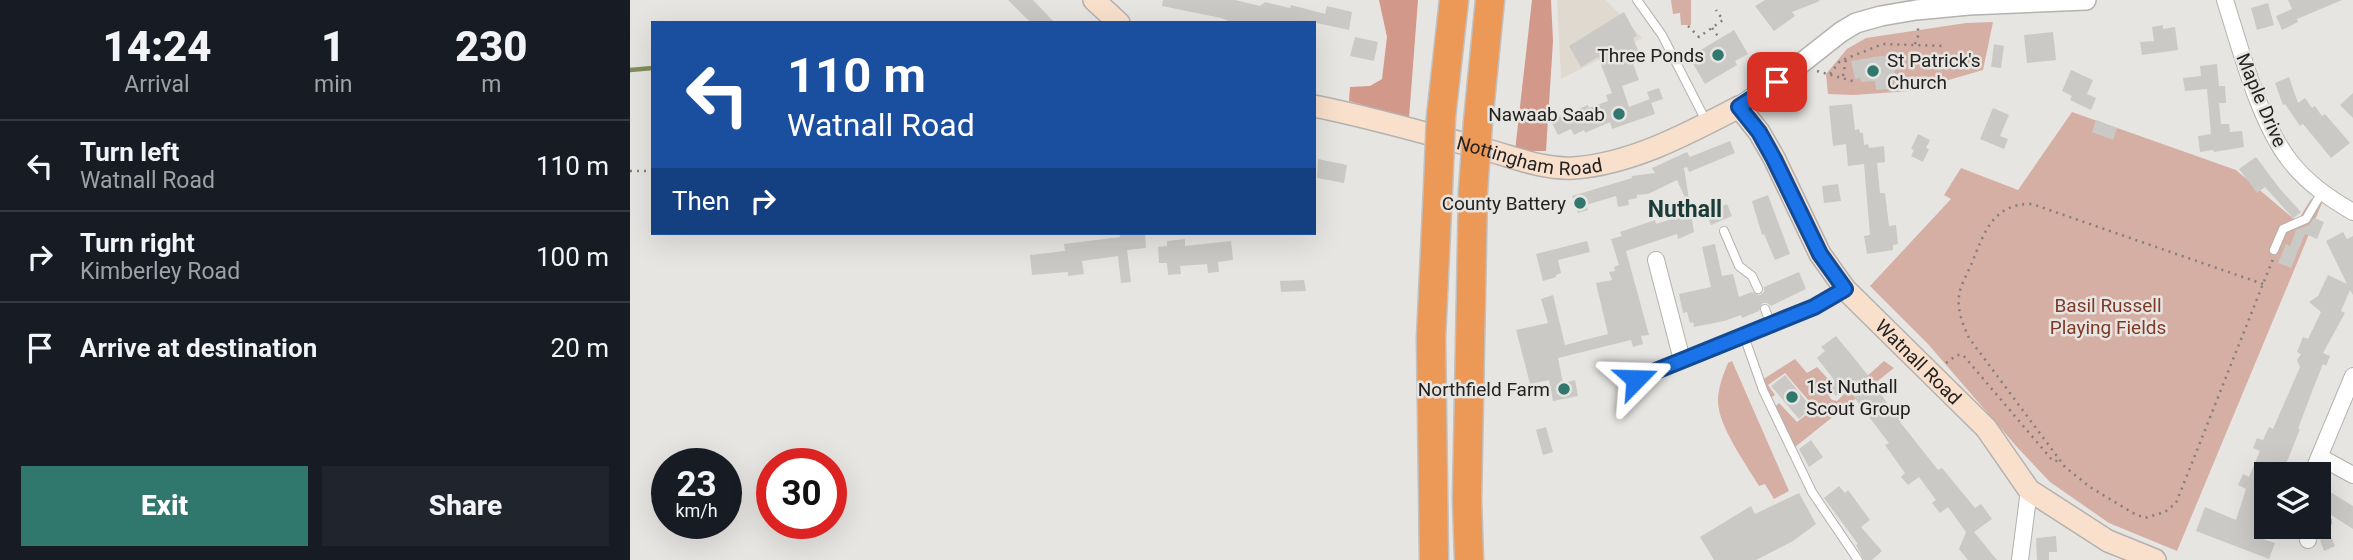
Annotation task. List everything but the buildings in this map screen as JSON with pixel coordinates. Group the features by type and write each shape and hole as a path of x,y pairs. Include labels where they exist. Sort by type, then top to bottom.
{"highway":[{"path":"1433,560 1431,338 1441,117 1454,0"},
{"path":"1469,560 1466,499 1473,191 1490,0"}],"main road":[{"path":"1094,0 1114,21"},
{"name":"Nottingham Road","path":"1316,106 1374,119 1530,163 1561,168 1576,168 1617,160 1707,124 1739,107"},
{"name":"Watnall Road","path":"1739,107 1759,132 1820,254 1845,289 1986,428 2029,490 2108,541 2155,560"}],"street":[{"path":"1739,107 1856,23 1881,16 1969,5 2086,0"},
{"name":"Maple Drive","path":"2225,0 2271,131 2289,160 2310,183 2353,212"},
{"path":"1657,260 1682,360"},
{"path":"1636,379 1814,307 1845,289"},
{"path":"2318,462 2353,376"},
{"path":"2320,457 2353,475"},
{"path":"2020,560 2029,490"}],"lane":[{"path":"1637,0 1662,35 1707,124"},
{"path":"2274,250 2283,229 2306,219 2322,192"},
{"path":"1724,231 1739,266 1752,276 1758,289"},
{"path":"1765,309 1771,325"},
{"path":"1744,336 1763,390 1812,492 1858,560"}],"path":[{"path":"1688,26 1699,37 1723,20 1716,10"},
{"path":"1712,28 1720,39"},
{"path":"1829,74 1840,61 1883,44 1945,46"},
{"path":"1843,77 1846,59"},
{"path":"1800,65 1856,82"},
{"path":"630,171 651,170"},
{"path":"2263,284 2032,204 2019,204 2000,213 1986,229 1959,294 1961,316 1969,338 2061,461 2090,487 2145,518 2165,512 2176,503 2263,284 2274,250"},
{"path":"1931,373 1957,355 1964,355 2053,461 2061,461"}],"shaded area":[{"path":"1379,0 1418,0 1409,118 1349,101 1350,87 1370,86 1382,79 1387,37"},
{"path":"1532,0 1551,0 1553,41 1546,151 1515,151"},
{"path":"1557,0 1606,0 1642,38 1561,79"}],"green space":[{"path":"1671,0 1691,0 1691,25 1681,25 1680,13 1673,14"},
{"path":"1993,22 1983,70 1911,91 1828,94 1826,74 1847,49 1866,38 1966,23"},
{"name":"Basil Russell Playing Fields","path":"2072,112 2236,170 2294,219 2300,217 2311,199 2322,203 2177,551 2109,523 2050,482 1928,344 1870,286 1951,199 1944,195 1961,168 2018,190"},
{"path":"1795,359 1807,373 1817,367 1829,380 1823,388 1832,400 1837,401 1884,361 1894,368 1795,447 1775,407 1779,403 1797,422 1815,408 1785,373 1768,385 1775,395 1770,398 1762,380"},
{"path":"1732,361 1789,491 1774,499 1765,484 1759,486 1740,456 1719,411 1720,386 1728,363"}],"waterway":[{"path":"630,70 651,68"}],"place":[{"name":"Three Ponds","path":"1718,55"},
{"name":"St Patrick's Church","path":"1873,71"},
{"name":"Nawaab Saab","path":"1619,114"},
{"name":"County Battery","path":"1580,203"},
{"name":"Northfield Farm","path":"1564,389"},
{"name":"1st Nuthall Scout Group","path":"1792,397"}],"district":[{"name":"Nuthall","path":"1685,209"}],"route":[{"path":"1636,379 1814,307 1845,289 1820,254 1759,132 1739,107 1777,82"}]}
